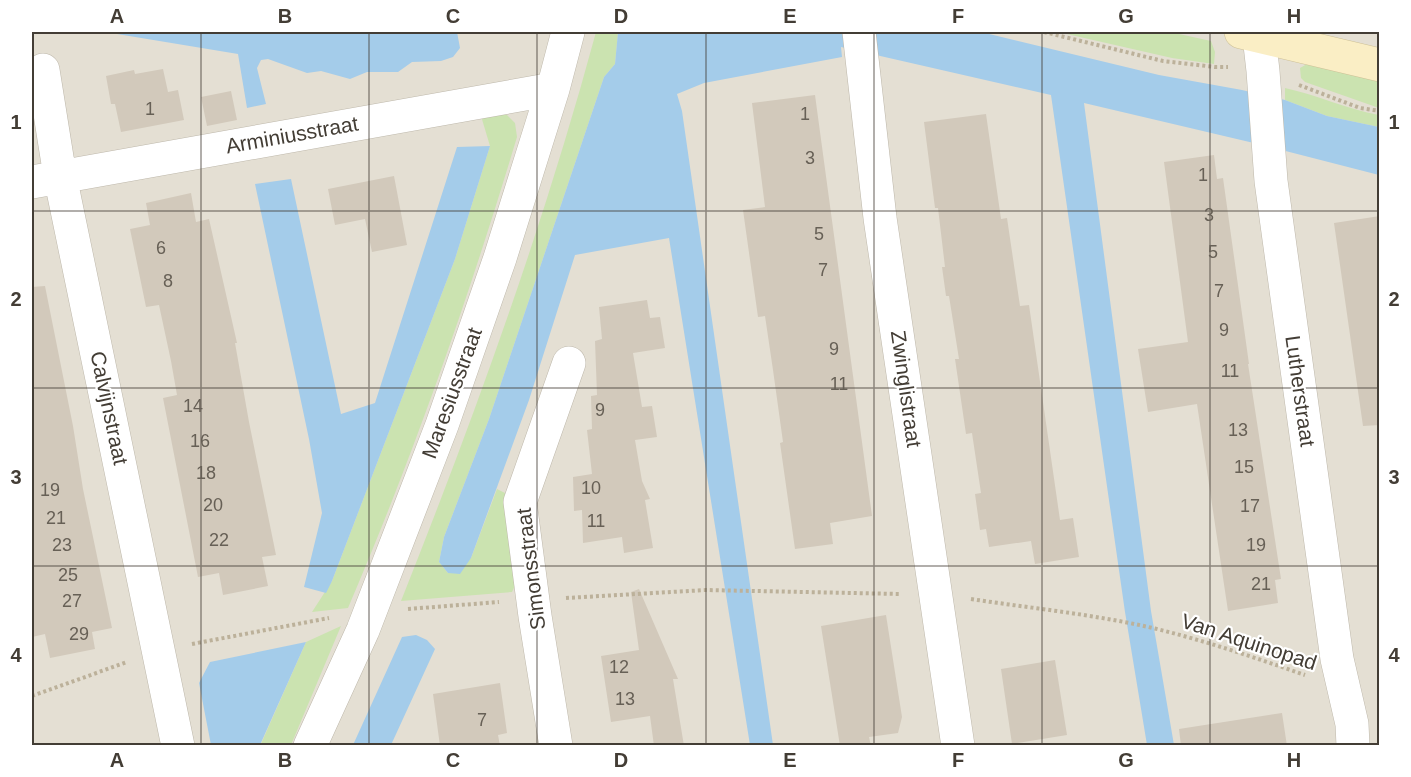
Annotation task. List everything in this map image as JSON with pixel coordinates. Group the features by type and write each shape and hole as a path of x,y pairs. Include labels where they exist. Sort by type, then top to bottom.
{"main road":[{"path":"1250,34 1380,65"}],"street":[{"name":"Maresiusstraat","path":"310,746 363,630 442,424 500,258 553,89 568,32"},
{"name":"Zwinglistraat","path":"860,32 880,218 958,746"},
{"name":"Lutherstraat","path":"1250,34 1263,71 1271,181 1337,659 1352,724 1353,746"},
{"name":"Calvijnstraat","path":"43,70 46,179 178,746"},
{"name":"Arminiusstraat","path":"46,179 553,89"},
{"name":"Simonsstraat","path":"556,746 520,502 568,363"}],"path":[{"path":"1044,32 1163,61 1215,67 1239,66 1263,71 1360,108 1380,111"},
{"path":"706,590 769,590"},
{"name":"Van Aquinopad","path":"1106,618 1232,650 1344,690"}],"shaded area":[{"path":"32,32 1379,32 1379,745 32,745"}],"green space":[{"path":"596,32 618,32 615,64 604,77 489,419 444,537 439,562 448,573 471,558 497,489 511,496 520,575 512,592 401,601 507,319 554,176"},
{"path":"1058,32 1170,32 1211,41 1215,52 1214,64 1172,58"},
{"path":"1307,64 1379,81 1379,108 1305,82 1301,78 1300,68"},
{"path":"1285,88 1379,115 1379,127 1327,116 1285,100"},
{"path":"505,113 515,123 517,137 460,316 418,433 348,608 312,612 332,581 455,259 490,146 481,116"},
{"path":"341,626 291,745 260,746 306,642"}],"water":[{"path":"105,32 457,32 460,48 453,57 441,61 412,62 398,72 367,72 350,79 321,71 307,73 268,59 261,60 257,68 266,104 247,108 238,54"},
{"path":"618,32 981,32 1159,75 1285,100 1327,116 1379,127 1379,175 1084,103 1151,611 1174,745 1147,745 1125,612 1051,95 841,47 842,57 704,83 677,94 682,111 773,745 750,745 669,238 575,255 529,400 471,558 460,574 448,573 439,562 444,537 489,419 604,77 615,64"},
{"path":"490,146 455,259 332,581 326,593 304,587 322,513 309,439 255,184 291,179 341,414 375,403 457,147"},
{"path":"416,635 427,640 435,649 391,745 353,745 402,637"},
{"path":"306,642 260,745 211,745 199,683 210,662"}],"building":[{"path":"163,69 168,92 178,90 184,120 121,132 115,104 111,104 106,76 134,70 135,74"},
{"path":"231,91 237,120 207,126 201,97"},
{"path":"815,95 872,516 830,523 833,544 795,549 765,316 758,317 743,210 765,207 752,103"},
{"path":"986,114 1001,219 1007,218 1020,306 1029,305 1060,520 1073,518 1079,557 1035,564 1031,541 989,547 986,529 980,530 975,494 981,493 972,433 966,434 955,359 959,359 949,296 946,296 938,208 935,208 924,122"},
{"path":"1214,155 1217,179 1223,178 1248,364 1281,579 1275,580 1278,603 1228,611 1197,404 1148,412 1138,349 1188,342 1164,162"},
{"path":"394,176 407,245 372,252 365,219 335,225 328,189"},
{"path":"191,193 196,222 209,219 237,343 235,343 249,422 276,555 262,557 268,586 223,595 219,573 198,577 163,398 177,395 171,361 159,305 146,307 130,229 150,225 146,203"},
{"path":"1380,216 1380,425 1363,426 1334,223"},
{"path":"45,286 112,628 92,632 95,649 50,658 45,634 32,637 32,287"},
{"path":"647,300 650,318 660,317 665,348 633,353 642,407 652,406 657,437 635,440 642,481 650,499 645,500 653,548 624,553 622,537 583,543 582,510 574,511 573,477 592,474 587,430 592,429 591,396 597,395 595,341 602,339 599,307"},
{"path":"639,589 678,679 673,679 684,746 654,746 650,716 611,722 601,656 639,650 631,592"},
{"path":"886,615 902,717 898,733 869,737 871,746 840,746 821,626"},
{"path":"1055,660 1067,735 1012,744 1001,669"},
{"path":"500,683 507,733 498,735 500,746 440,746 433,694"},
{"path":"1282,713 1287,746 1181,746 1179,729"}]}
